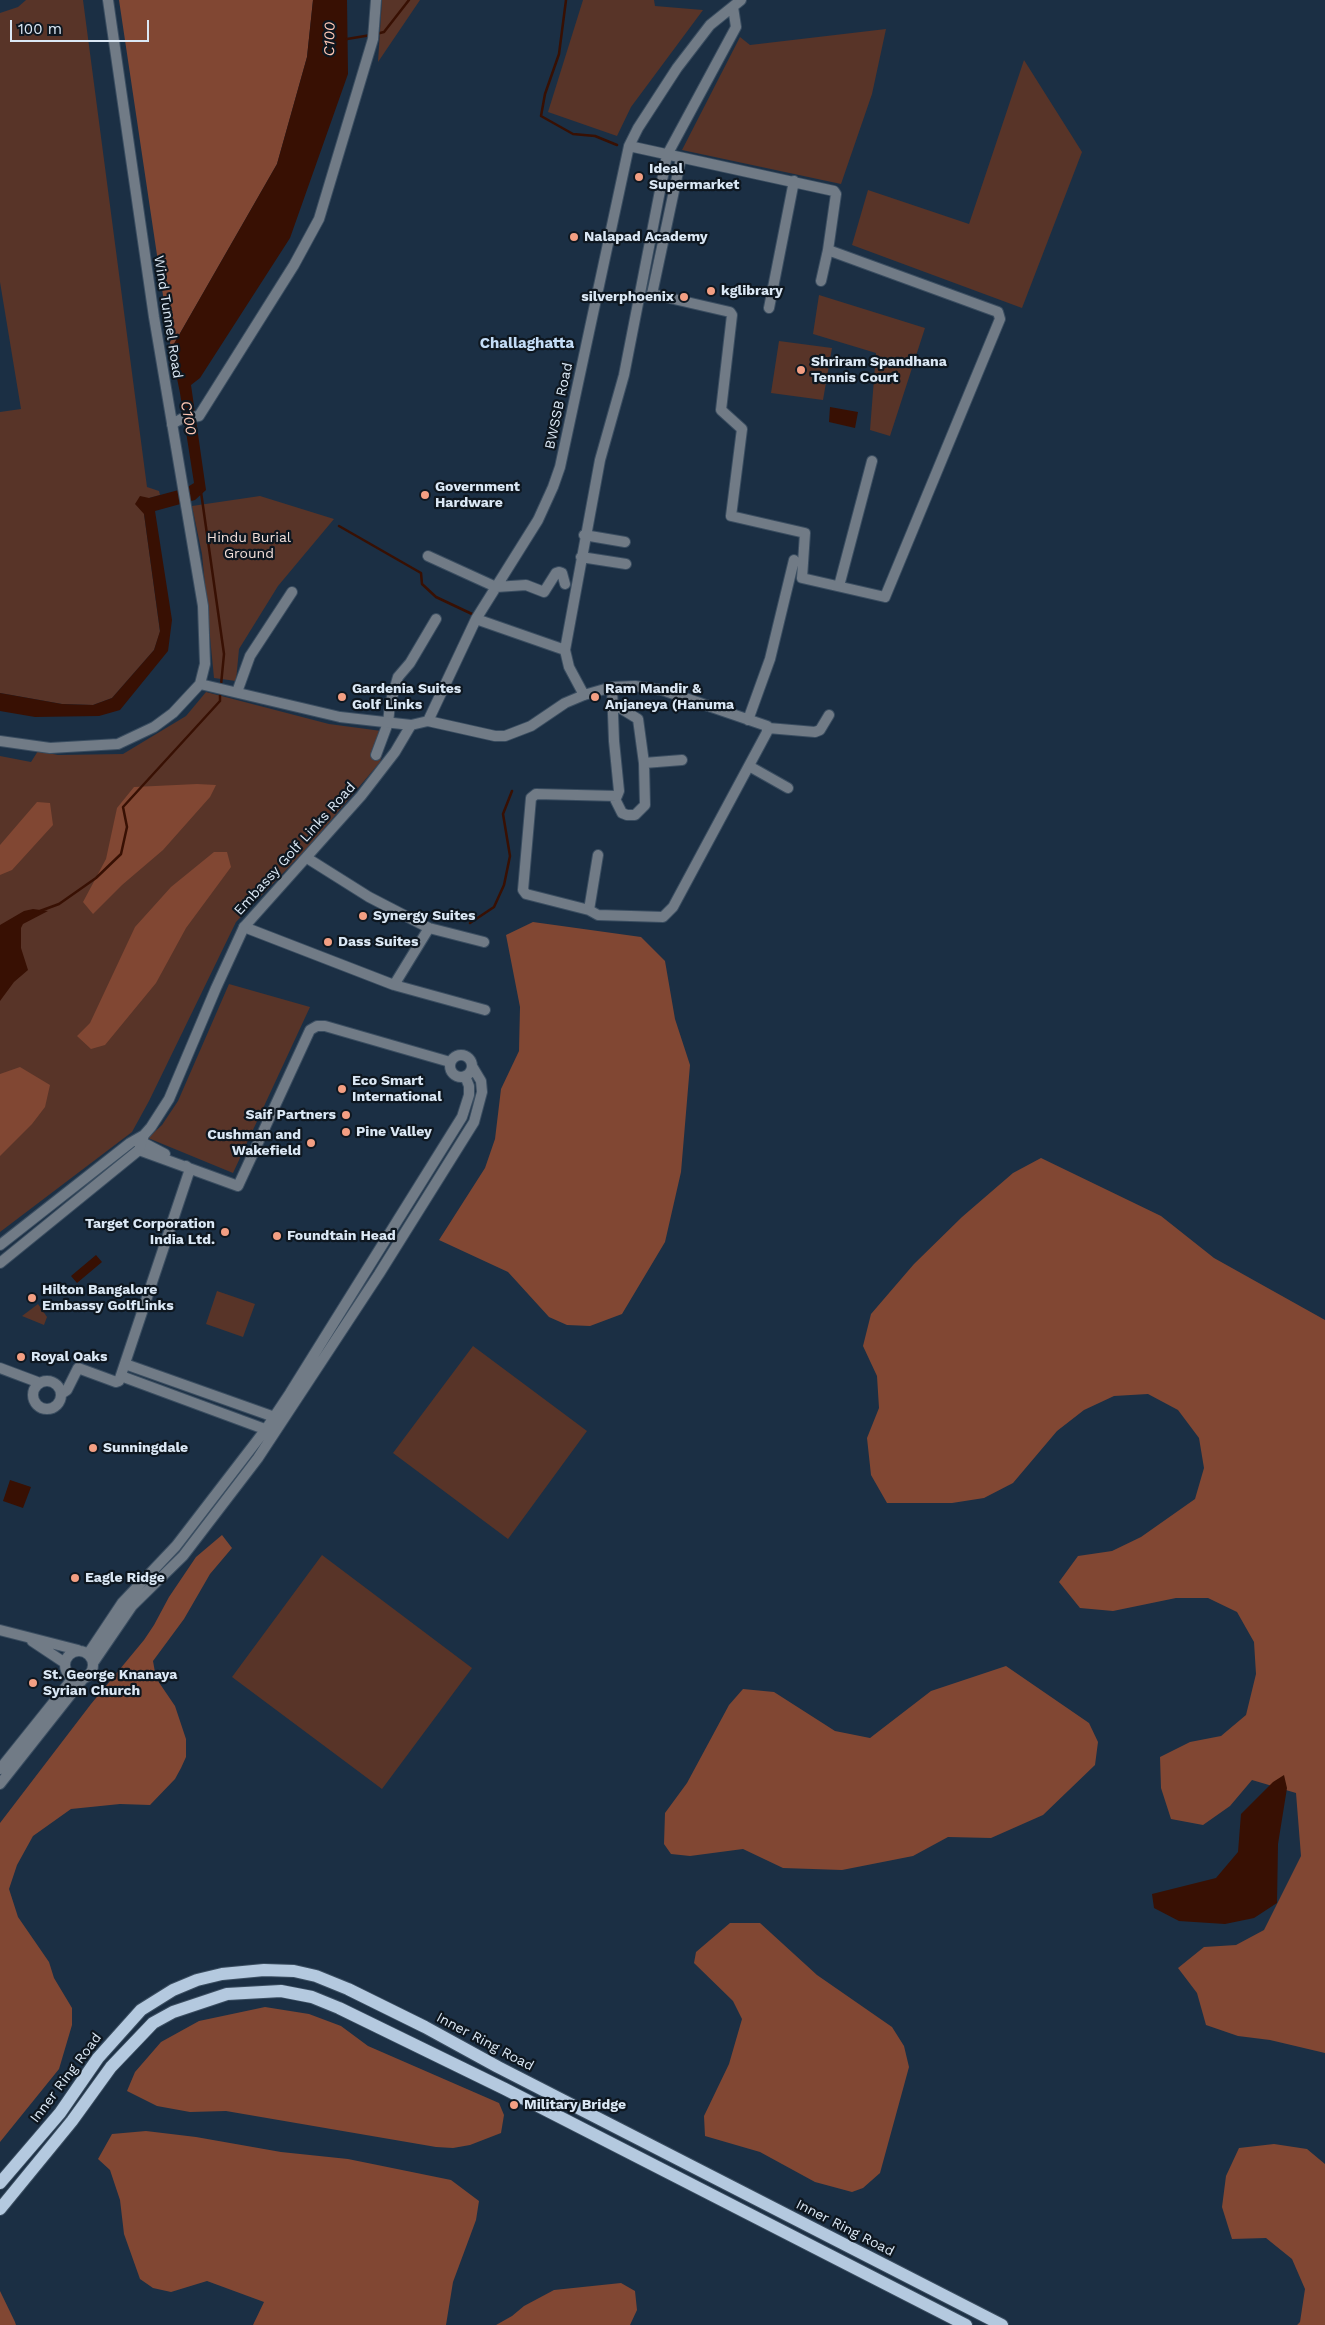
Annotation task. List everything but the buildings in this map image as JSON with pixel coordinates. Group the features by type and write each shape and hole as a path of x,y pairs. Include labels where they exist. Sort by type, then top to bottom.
{"main road":[{"name":"Inner Ring Road","path":"0,2183 60,2113 98,2058 140,2010 173,1990 197,1980 222,1974 284,1970 316,1976 425,2027 513,2075 1002,2325"},
{"path":"0,2209 72,2121 111,2067 145,2031 173,2012 227,1994 280,1991 312,1997 339,2008 506,2089 966,2325"},
{"path":"506,2089 513,2075"}],"street":[{"name":"Wind Tunnel Road","path":"108,0 154,317 176,422 182,484 203,606 205,653 200,684"},
{"path":"176,422 199,416 294,265 319,219 374,35 376,0"},
{"path":"584,695 569,667 565,650 584,536 602,451 624,375 667,155 736,27 737,4"},
{"name":"BWSSB Road","path":"428,721 476,619 538,520 560,467 629,146 638,128 677,68 710,25 737,4"},
{"path":"629,146 794,181 836,193 828,250 821,281"},
{"path":"681,158 652,294 730,312 732,315 721,410 742,429 731,516 805,533 801,577 886,596 1000,320 996,309 828,250"},
{"path":"768,308 794,181"},
{"path":"839,586 872,461"},
{"path":"584,536 625,542"},
{"path":"428,556 496,587 526,585 544,592 556,573 559,572 562,573 565,584"},
{"path":"581,557 626,564"},
{"path":"748,720 770,659 794,560"},
{"path":"227,690 292,592"},
{"path":"376,755 388,723 390,704 398,678 410,663 436,618"},
{"path":"476,619 565,650"},
{"path":"0,740 50,748 118,744 154,728 173,712 200,684 340,717 412,725 428,721 495,736 505,736 531,726 565,704 584,695 612,687 647,686 765,724 768,728 814,732 820,730 829,715"},
{"path":"612,687 619,791 614,797"},
{"path":"612,703 638,719 644,763 645,805 635,815 627,815 622,813 614,797"},
{"name":"Embassy Golf Links Road","path":"0,1246 130,1143 142,1142 169,1099 244,927 380,773 412,725"},
{"path":"614,797 536,794 531,798 523,890 526,894 589,910 598,915 643,917 663,916 668,913 768,728"},
{"path":"644,763 682,760"},
{"path":"749,766 788,788"},
{"path":"589,910 598,855"},
{"path":"306,858 369,897 429,928 484,942"},
{"path":"244,927 394,984 485,1010"},
{"path":"394,984 429,928"},
{"path":"130,1143 142,1142 190,1169 238,1186 310,1030 314,1027 325,1026 450,1062"},
{"path":"87,1656 132,1606 183,1556 379,1274 474,1122 482,1092 481,1081 468,1057 461,1054 454,1056 450,1062 451,1072 457,1076 465,1076 470,1073 472,1066"},
{"path":"279,1419 462,1117 469,1095 469,1086 465,1076"},
{"path":"0,1263 142,1142"},
{"path":"40,1382 33,1392 36,1403 40,1407 51,1408 56,1406 61,1394 67,1390 78,1368 116,1382 121,1376 190,1169"},
{"path":"0,1246 9,1256"},
{"path":"125,1364 279,1419"},
{"path":"0,1368 40,1382 45,1380 56,1384 61,1394"},
{"path":"121,1376 271,1431"},
{"path":"0,1630 87,1656"},
{"path":"24,1637 65,1663"},
{"path":"78,1678 67,1672 65,1663 69,1654 87,1656"},
{"path":"0,1769 78,1678 91,1673 87,1656"},
{"path":"0,1784 78,1678"}],"green space":[{"path":"26,0 83,0 147,487 159,491 160,495 149,498 144,514 160,632 154,650 112,698 93,705 62,704 0,693 0,412 21,409 0,282 0,13 18,7"},
{"path":"382,0 420,0 378,62"},
{"path":"583,0 654,0 655,6 703,10 631,107 617,136 548,112"},
{"path":"886,29 872,94 841,184 682,150 740,37 750,45"},
{"path":"1024,60 1082,152 1022,308 852,245 868,190 969,224"},
{"path":"819,295 925,328 890,436 870,430 876,353 813,334"},
{"name":"Shriram Spandhana Tennis Court","path":"779,341 832,348 823,400 771,393"},
{"name":"Hindu Burial Ground","path":"260,496 334,519 278,586 239,649 236,681 214,678 202,554 192,506"},
{"path":"206,692 329,724 389,732 380,762 311,844 236,922 132,1132 0,1232 0,756 31,762 38,751 58,755 123,754 186,716"},
{"path":"229,984 310,1007 233,1173 148,1138 162,1125 178,1101"},
{"path":"217,1291 255,1304 243,1337 206,1324"},
{"path":"38,1304 47,1317 44,1325 22,1316"},
{"path":"473,1346 587,1431 508,1539 393,1453"},
{"path":"322,1555 472,1668 382,1789 232,1677"}],"shaded area":[{"path":"119,0 313,0 307,57 277,164 171,349"},
{"path":"216,785 210,797 163,850 122,885 93,914 83,902 106,859 117,808 134,787"},
{"path":"37,802 50,803 53,825 12,870 0,875 0,845"},
{"path":"214,852 227,852 231,867 186,928 156,983 105,1045 91,1049 77,1036 90,1023 135,927 171,887"},
{"path":"533,922 641,937 665,961 675,1019 690,1065 681,1172 665,1242 622,1314 590,1326 567,1325 549,1317 508,1272 439,1240 485,1168 495,1139 501,1089 519,1051 520,1007 506,935"},
{"path":"20,1067 50,1085 45,1107 32,1124 0,1156 0,1074"},
{"path":"1041,1158 1161,1216 1214,1258 1325,1320 1325,2053 1270,2040 1238,2036 1206,2025 1197,1993 1178,1968 1204,1947 1236,1945 1264,1930 1301,1856 1296,1793 1252,1780 1230,1806 1203,1825 1171,1819 1161,1788 1160,1757 1190,1742 1221,1736 1246,1715 1256,1674 1254,1642 1237,1612 1208,1598 1176,1598 1113,1611 1080,1608 1059,1582 1078,1556 1112,1551 1141,1537 1195,1499 1204,1468 1199,1438 1178,1410 1148,1394 1114,1396 1084,1410 1057,1431 1013,1483 984,1498 952,1503 887,1503 871,1475 867,1438 879,1408 877,1376 863,1346 871,1314 914,1264 962,1217 1013,1173"},
{"path":"222,1535 232,1548 210,1574 184,1619 153,1661 156,1678 175,1706 186,1739 186,1757 175,1779 150,1805 120,1804 71,1809 33,1836 17,1865 9,1889 18,1917 49,1962 54,1978 72,2008 72,2025 59,2069 0,2142 0,1823 91,1704 144,1640 169,1597 196,1557"},
{"path":"1006,1666 1089,1723 1098,1742 1095,1765 1043,1815 991,1838 948,1837 913,1856 842,1870 783,1868 743,1849 690,1856 671,1854 664,1844 665,1813 687,1783 729,1705 743,1689 774,1692 835,1731 870,1738 931,1691"},
{"path":"730,1923 760,1923 817,1975 892,2027 904,2046 909,2067 880,2173 863,2188 852,2192 815,2182 760,2152 705,2136 704,2116 729,2064 742,2019 733,2001 694,1963 696,1952"},
{"path":"265,2007 309,2014 341,2026 368,2046 499,2103 504,2115 501,2133 470,2145 453,2148 436,2147 226,2111 190,2112 157,2106 127,2091 135,2072 161,2042 199,2021"},
{"path":"146,2131 196,2137 281,2152 348,2159 451,2180 479,2201 476,2220 453,2282 446,2325 253,2325 264,2302 207,2281 171,2292 153,2288 140,2279 124,2234 120,2200 110,2170 98,2159 112,2134"},
{"path":"1274,2144 1307,2149 1325,2164 1325,2325 1297,2325 1300,2322 1305,2289 1292,2259 1266,2238 1232,2239 1222,2207 1226,2176 1239,2148"},
{"path":"621,2283 635,2291 637,2310 630,2325 496,2325 512,2316 524,2306 554,2290"},
{"path":"0,2291 15,2322 16,2325 0,2325"}],"water":[{"name":"C100","path":"313,0 347,0 348,74 290,238 200,378 191,385 206,490 195,500 155,511 172,620 168,651 120,710 99,716 35,717 0,711 0,693 62,704 93,705 112,698 154,650 160,631 144,514 135,504 140,496 149,498 186,488 194,483 171,349 277,164 307,57"},
{"path":"830,407 858,412 855,428 829,422"},
{"path":"33,909 48,911 23,924 21,928 21,948 28,970 14,982 0,1001 0,925 24,911"},
{"path":"96,1255 102,1262 77,1283 71,1276"},
{"path":"10,1480 31,1487 23,1508 3,1501"},
{"path":"1284,1775 1287,1788 1278,1844 1277,1903 1254,1918 1225,1924 1179,1921 1154,1908 1152,1894 1216,1878 1238,1852 1241,1814 1273,1782"}],"waterway":[{"path":"376,34 384,32 409,0"},
{"path":"566,0 559,54 545,94 541,116 573,134 595,136 617,145"},
{"path":"347,39 371,35"},
{"path":"201,492 224,654 221,685"},
{"path":"339,526 421,573 422,584 436,597 472,614"},
{"path":"40,911 59,904 96,878 121,854 127,827 123,807 220,701 220,691"},
{"path":"470,923 494,907 504,885 510,856 503,814 512,791"}],"place":[{"name":"Ideal Supermarket","path":"639,177"},
{"name":"Nalapad Academy","path":"574,237"},
{"name":"kglibrary","path":"711,291"},
{"name":"silverphoenix","path":"684,297"},
{"name":"Shriram Spandhana Tennis Court","path":"801,370"},
{"name":"Government Hardware","path":"425,495"},
{"name":"Gardenia Suites Golf Links","path":"342,697"},
{"name":"Ram Mandir & Anjaneya (Hanuma","path":"595,697"},
{"name":"Synergy Suites","path":"363,916"},
{"name":"Dass Suites","path":"328,942"},
{"name":"Eco Smart International","path":"342,1089"},
{"name":"Saif Partners","path":"346,1115"},
{"name":"Pine Valley","path":"346,1132"},
{"name":"Cushman and Wakefield","path":"311,1143"},
{"name":"Target Corporation India Ltd.","path":"225,1232"},
{"name":"Foundtain Head","path":"277,1236"},
{"name":"Hilton Bangalore Embassy GolfLinks","path":"32,1298"},
{"name":"Royal Oaks","path":"21,1357"},
{"name":"Sunningdale","path":"93,1448"},
{"name":"Eagle Ridge","path":"75,1578"},
{"name":"St. George Knanaya Syrian Church","path":"33,1683"},
{"name":"Military Bridge","path":"514,2105"}],"district":[{"name":"Challaghatta","path":"527,344"}]}
